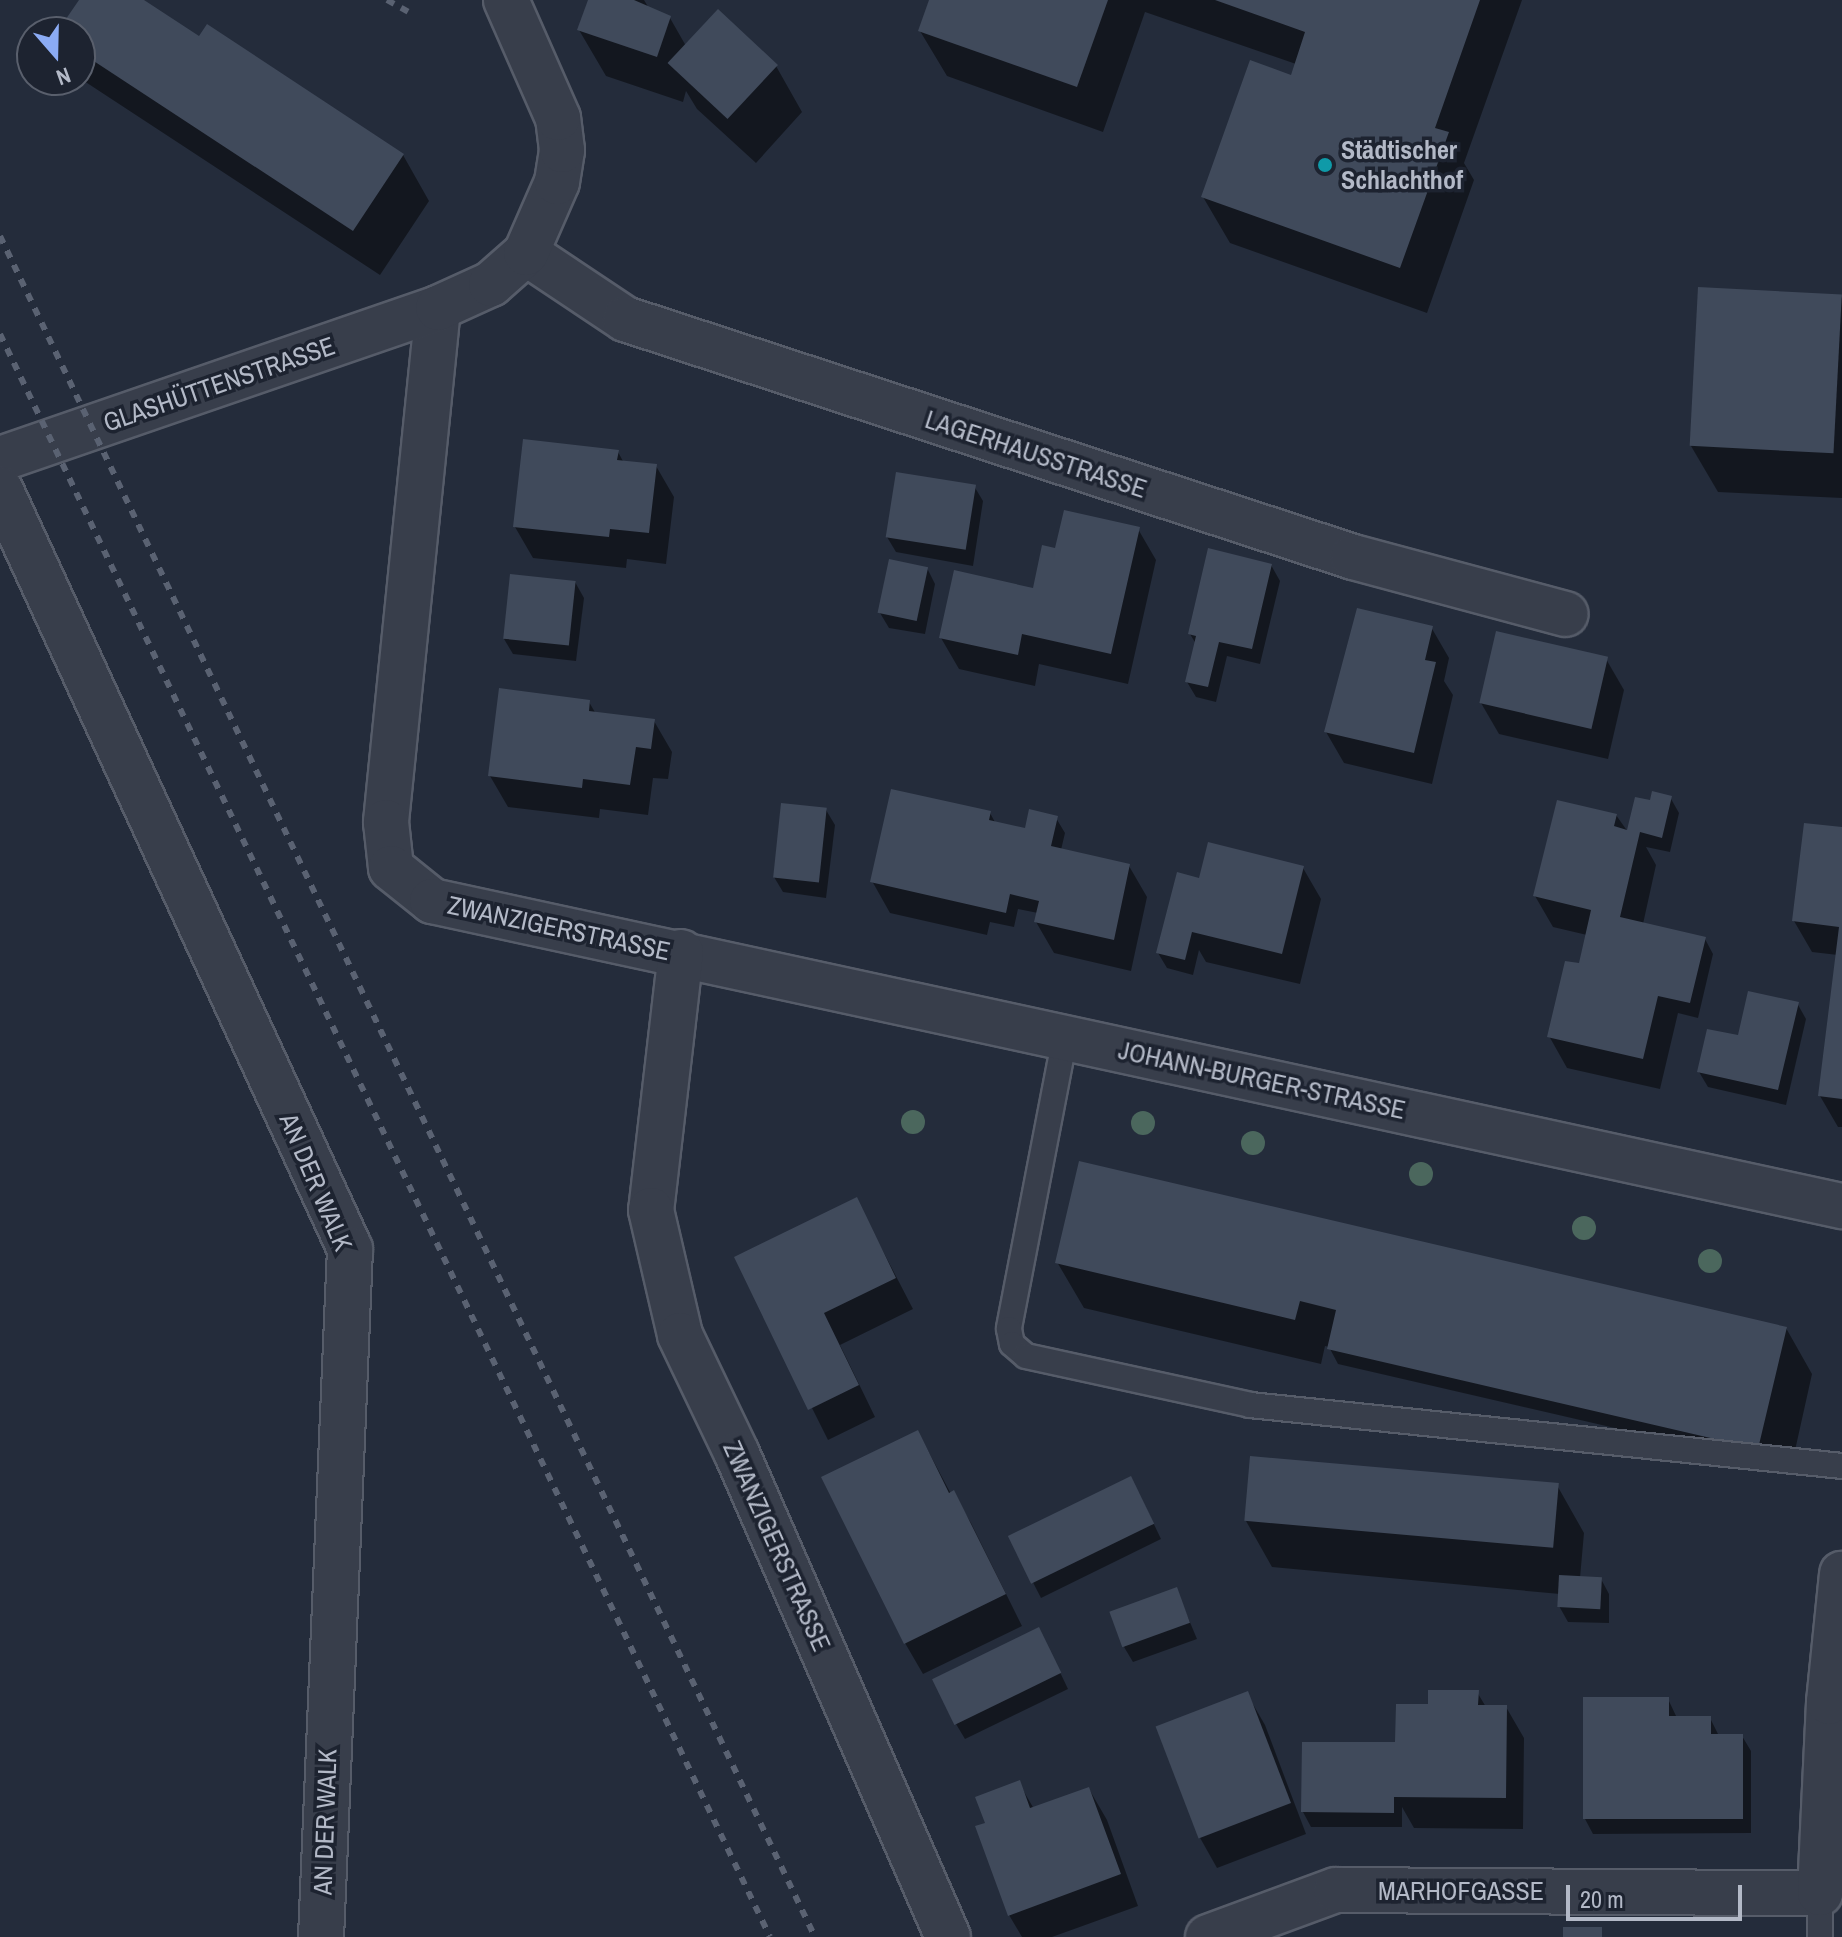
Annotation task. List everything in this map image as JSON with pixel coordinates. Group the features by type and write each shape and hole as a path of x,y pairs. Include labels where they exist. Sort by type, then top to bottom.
{"street":[{"path":"438,308 491,284 526,253 557,182 562,150 558,118 506,0"},
{"name":"LAGERHAUSSTRASSE","path":"526,253 625,319 1353,557 1565,614"},
{"name":"GLASHÜTTENSTRASSE","path":"0,459 438,308"},
{"name":"ZWANZIGERSTRASSE","path":"438,308 386,822 391,868 432,901 681,952 651,1210 680,1335 737,1454 948,1937"},
{"name":"AN DER WALK","path":"5,499 350,1249 321,1937"},
{"name":"JOHANN-BURGER-STRASSE","path":"681,952 1842,1206"},
{"path":"1820,1893 1842,1574"},
{"name":"MARHOFGASSE","path":"1208,1937 1336,1890 1820,1893"}],"lane":[{"path":"1065,1037 1009,1329 1012,1344 1026,1356 1250,1405 1842,1466"},
{"path":"1820,1893 1820,1937"}],"building":[{"path":"79,0 144,0 199,36 207,24 404,154 353,231 96,62 96,16 68,16"},
{"path":"588,0 634,0 671,16 657,57 577,30"},
{"path":"929,0 1108,0 1077,87 918,31"},
{"name":"Städtischer Schlachthof","path":"1215,0 1480,0 1435,128 1449,132 1400,268 1201,197 1250,60 1291,75 1305,32"},
{"path":"718,9 778,65 728,119 668,63"},
{"path":"1698,287 1842,295 1833,453 1690,446"},
{"path":"523,439 619,450 617,460 657,464 649,533 610,529 609,537 513,527"},
{"path":"896,472 976,485 966,550 886,537"},
{"path":"1064,510 1140,527 1111,654 1022,634 1018,655 939,638 954,570 1033,588 1042,545 1055,548"},
{"path":"1208,548 1272,564 1252,649 1219,642 1208,687 1185,682 1196,636 1188,634"},
{"path":"889,559 928,567 917,621 878,613"},
{"path":"510,574 576,581 569,646 503,639"},
{"path":"1357,608 1433,626 1425,660 1436,662 1414,753 1324,732"},
{"path":"1496,631 1608,657 1591,729 1479,703"},
{"path":"499,688 590,700 589,711 655,719 651,749 636,747 630,785 583,779 582,788 488,776"},
{"path":"891,789 991,811 989,820 1025,828 1029,809 1058,816 1051,846 1130,864 1114,940 1034,922 1039,901 1010,894 1006,913 870,882"},
{"path":"1652,791 1672,796 1662,838 1640,832 1620,917 1706,937 1690,1003 1658,996 1643,1059 1547,1037 1565,961 1579,963 1591,910 1533,896 1557,800 1617,814 1614,826 1627,830 1635,797 1650,800"},
{"path":"781,803 827,808 819,882 773,878"},
{"path":"1804,823 1842,827 1842,1099 1818,1096 1839,927 1792,921"},
{"path":"1208,842 1304,866 1282,954 1192,932 1185,960 1156,953 1177,872 1199,878"},
{"path":"1748,991 1799,1002 1778,1090 1697,1072 1707,1029 1738,1035"},
{"path":"1079,1161 1787,1327 1758,1449 1327,1349 1336,1310 1300,1301 1295,1320 1055,1263"},
{"path":"857,1197 896,1278 824,1313 859,1385 808,1410 734,1257"},
{"path":"918,1430 949,1493 954,1490 1006,1594 904,1644 821,1477"},
{"path":"1250,1456 1559,1483 1553,1548 1244,1521"},
{"path":"1131,1476 1154,1524 1031,1584 1008,1536"},
{"path":"1559,1575 1602,1577 1600,1609 1557,1607"},
{"path":"1177,1587 1190,1623 1122,1647 1109,1612"},
{"path":"1039,1627 1061,1673 954,1725 932,1679"},
{"path":"1428,1690 1479,1690 1478,1705 1507,1705 1506,1798 1394,1797 1394,1813 1301,1812 1302,1742 1395,1742 1396,1704 1428,1704"},
{"path":"1248,1691 1291,1803 1199,1839 1156,1726"},
{"path":"1583,1697 1669,1697 1669,1716 1711,1716 1711,1734 1743,1734 1743,1819 1583,1819"},
{"path":"1020,1780 1030,1808 1089,1787 1121,1874 1008,1916 975,1826 985,1823 975,1797"},
{"path":"1563,1927 1602,1927 1602,1937 1563,1937"}],"railway":[{"path":"387,0 410,13"},
{"path":"0,236 815,1937"},
{"path":"0,334 770,1937"}],"place":[{"name":"Städtischer Schlachthof","path":"1325,165"}]}
